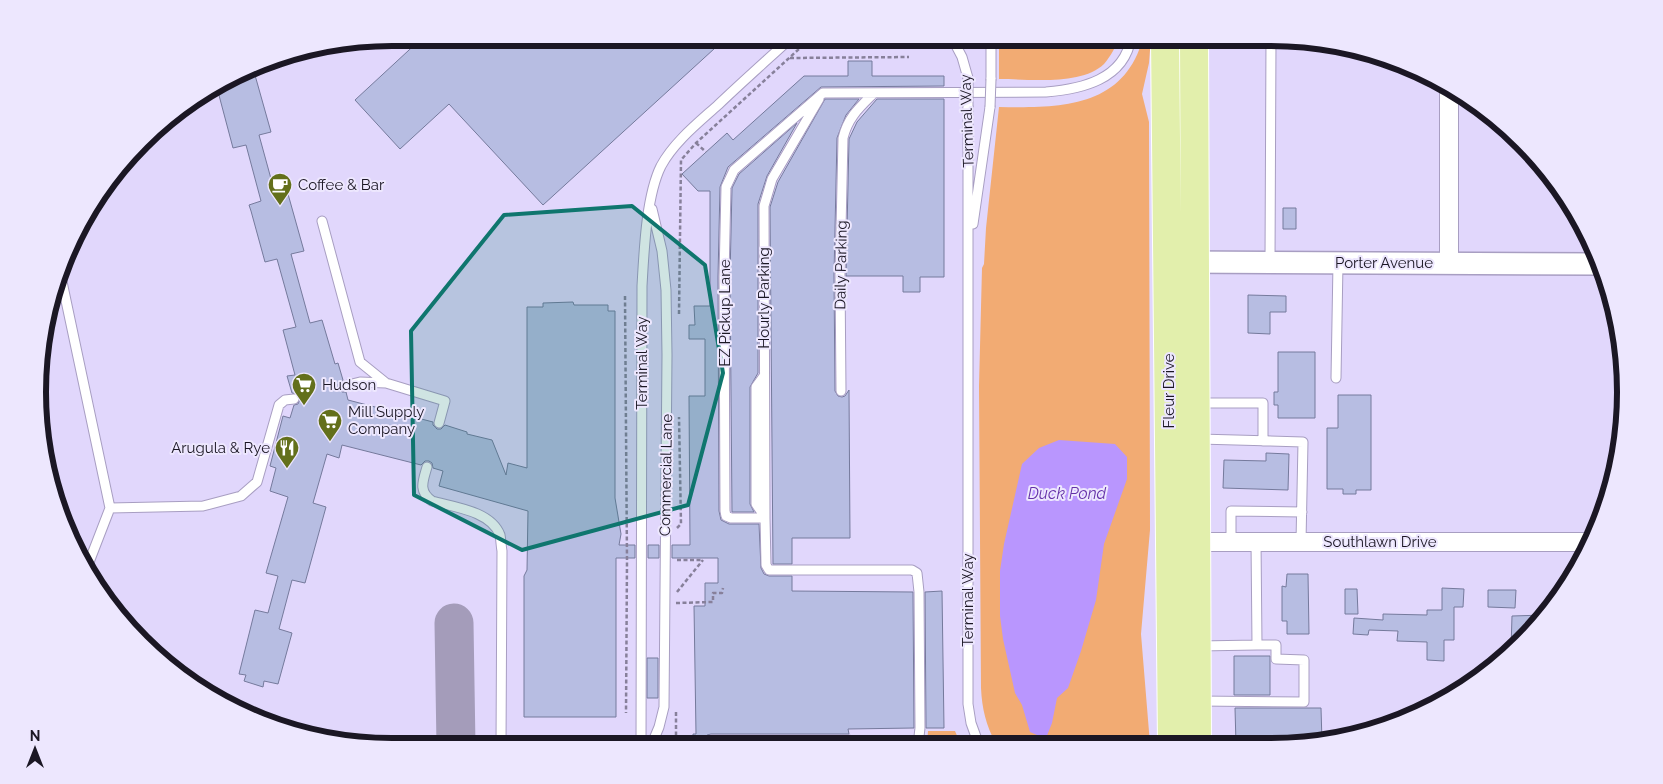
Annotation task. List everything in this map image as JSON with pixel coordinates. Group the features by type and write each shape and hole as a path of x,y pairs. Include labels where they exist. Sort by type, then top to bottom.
{"main road":[{"name":"Fleur Drive","path":"1165,46 1172,738"},
{"name":"Fleur Drive","path":"1194,46 1197,738"}],"street":[{"path":"1449,96 1449,264"},
{"name":"Porter Avenue","path":"1168,262 1592,264"},
{"name":"Southlawn Drive","path":"1170,542 1582,542"}],"lane":[{"name":"Terminal Way","path":"642,738 642,286 644,250 654,187 661,167 668,155 705,116 782,46"},
{"name":"Terminal Way","path":"956,46 962,57 968,78 968,704 971,723 977,738"},
{"path":"969,249 990,108 991,46"},
{"path":"822,93 1046,92 1077,88 1098,81 1114,70 1128,46"},
{"path":"1270,46 1270,262"},
{"name":"Daily Parking","path":"841,391 840,276 843,138 846,124 874,92"},
{"name":"Hourly Parking","path":"765,518 764,206 772,179 822,93"},
{"name":"EZ Pickup Lane","path":"765,518 732,518 726,516 725,510 724,277 726,187 734,170 822,93"},
{"name":"Commercial Lane","path":"651,204 662,250 664,268 667,355 664,707 654,738"},
{"path":"322,221 360,362 386,383"},
{"path":"1336,378 1338,263"},
{"path":"64,285 110,508 90,560"},
{"path":"344,386 360,382 386,383 445,401 439,423"},
{"path":"110,508 203,506 241,496 256,482 278,405 285,400 294,399"},
{"path":"1196,403 1263,403 1263,441"},
{"path":"1196,440 1303,442 1301,542"},
{"path":"427,466 423,483 423,490 426,496 432,500 483,517 495,528 500,536 502,551 501,738"},
{"path":"1231,541 1231,510 1302,512"},
{"path":"765,518 766,565 769,570 912,570 917,573 919,592 919,738"},
{"path":"1256,541 1257,645"},
{"path":"1197,646 1276,646 1276,659 1304,660 1304,702 1197,701"}],"path":[{"path":"679,316 681,160 684,154 802,46"},
{"path":"789,58 860,59 909,57"},
{"path":"696,143 706,152"},
{"path":"625,296 626,713"},
{"path":"674,530 681,524 679,409"},
{"path":"671,560 703,560 675,594"},
{"path":"675,603 713,602 713,593 722,593 722,588"}],"highlighted area":[{"path":"632,206 705,265 723,373 688,505 522,550 414,495 411,331 504,215"}],"shaded area":[{"path":"999,46 1116,46 1104,64 1082,76 1054,80 999,79"},
{"path":"1140,46 1150,46 1149,63 1142,94 1149,122 1150,530 1141,634 1150,738 993,738 985,717 981,688 979,386 982,268 984,264 999,107 1067,104 1087,99 1105,91 1121,78 1134,61"},
{"path":"928,731 955,731 958,738 928,738"}],"water":[{"name":"Duck Pond","path":"1059,440 1115,444 1127,457 1127,479 1104,544 1096,600 1068,688 1057,698 1052,723 1046,738 1040,738 1030,732 1022,705 1015,693 1000,616 1000,571 1004,544 1022,464 1039,448"}],"building":[{"path":"413,46 717,46 543,205 449,104 400,149 355,100"},
{"path":"848,61 872,61 872,76 944,76 944,86 821,87 728,167 720,187 718,277 719,511 721,520 729,524 759,524 761,568 764,574 769,576 792,576 792,591 913,592 914,728 848,729 849,734 711,734 707,735 706,738 693,738 693,734 696,734 694,606 705,606 705,583 718,583 718,558 672,558 672,545 690,545 689,396 705,396 705,339 689,339 689,325 695,325 694,306 710,306 710,191 698,191 682,174 727,133 733,140 804,76 848,76"},
{"path":"255,75 271,132 259,135 276,197 288,194 304,251 291,254 310,323 322,320 335,364 338,363 343,380 338,384 338,388 342,392 346,392 348,400 433,422 437,429 441,429 445,425 467,432 467,434 492,440 506,475 508,463 527,468 527,307 543,307 543,303 573,302 574,305 608,305 608,311 615,311 615,498 621,534 619,545 635,545 635,558 616,558 616,717 524,717 524,576 527,570 528,511 439,486 443,471 433,468 432,463 429,461 425,461 421,465 342,445 339,458 327,454 313,503 326,507 305,583 292,580 279,629 292,633 278,684 264,681 263,687 244,681 246,675 239,674 255,610 268,613 278,576 266,573 288,497 270,491 276,468 270,466 283,416 290,418 294,405 298,404 300,399 297,394 292,393 287,376 295,375 283,330 296,327 277,259 265,262 249,205 261,201 246,145 233,148 218,93"},
{"path":"825,99 859,99 846,115 837,138 834,275 835,391 838,396 842,397 849,390 850,538 792,538 792,564 773,564 770,207 778,182"},
{"path":"877,99 944,99 944,277 920,277 920,292 903,292 903,276 846,276 849,139 857,122"},
{"path":"797,123 767,176 758,204 758,373 750,387 750,504 754,512 732,512 730,277 732,188 739,174"},
{"path":"1283,208 1296,208 1296,229 1283,229"},
{"path":"1248,295 1286,296 1286,312 1270,312 1270,334 1248,333"},
{"path":"1278,352 1315,352 1315,418 1278,418 1278,405 1274,405 1274,392 1278,392"},
{"path":"1338,395 1371,395 1371,490 1356,490 1356,494 1343,494 1343,489 1327,489 1327,428 1338,428"},
{"path":"1266,453 1289,454 1288,490 1223,488 1224,460 1266,461"},
{"path":"648,545 659,545 659,558 648,558"},
{"path":"1287,574 1308,574 1309,634 1287,634 1287,621 1282,621 1282,586 1286,587"},
{"path":"1442,588 1464,589 1463,607 1454,607 1454,640 1444,640 1444,661 1427,660 1427,642 1397,641 1398,631 1369,630 1368,635 1353,634 1354,618 1383,620 1383,614 1427,615 1427,610 1442,610"},
{"path":"1345,589 1357,589 1358,614 1345,614"},
{"path":"1488,590 1516,590 1515,608 1488,607"},
{"path":"942,591 944,728 926,728 925,592"},
{"path":"1535,615 1511,640 1512,616"},
{"path":"1234,656 1270,656 1270,695 1234,695"},
{"path":"647,658 658,658 658,698 647,698"},
{"path":"1235,708 1321,708 1322,734 1294,737 1236,738"}],"taxiway":[{"path":"454,623 456,738"}],"place":[{"name":"Coffee & Bar","path":"280,206"},
{"name":"Hudson","path":"304,406"},
{"name":"Mill Supply Company","path":"330,442"},
{"name":"Arugula & Rye","path":"287,469"}]}
